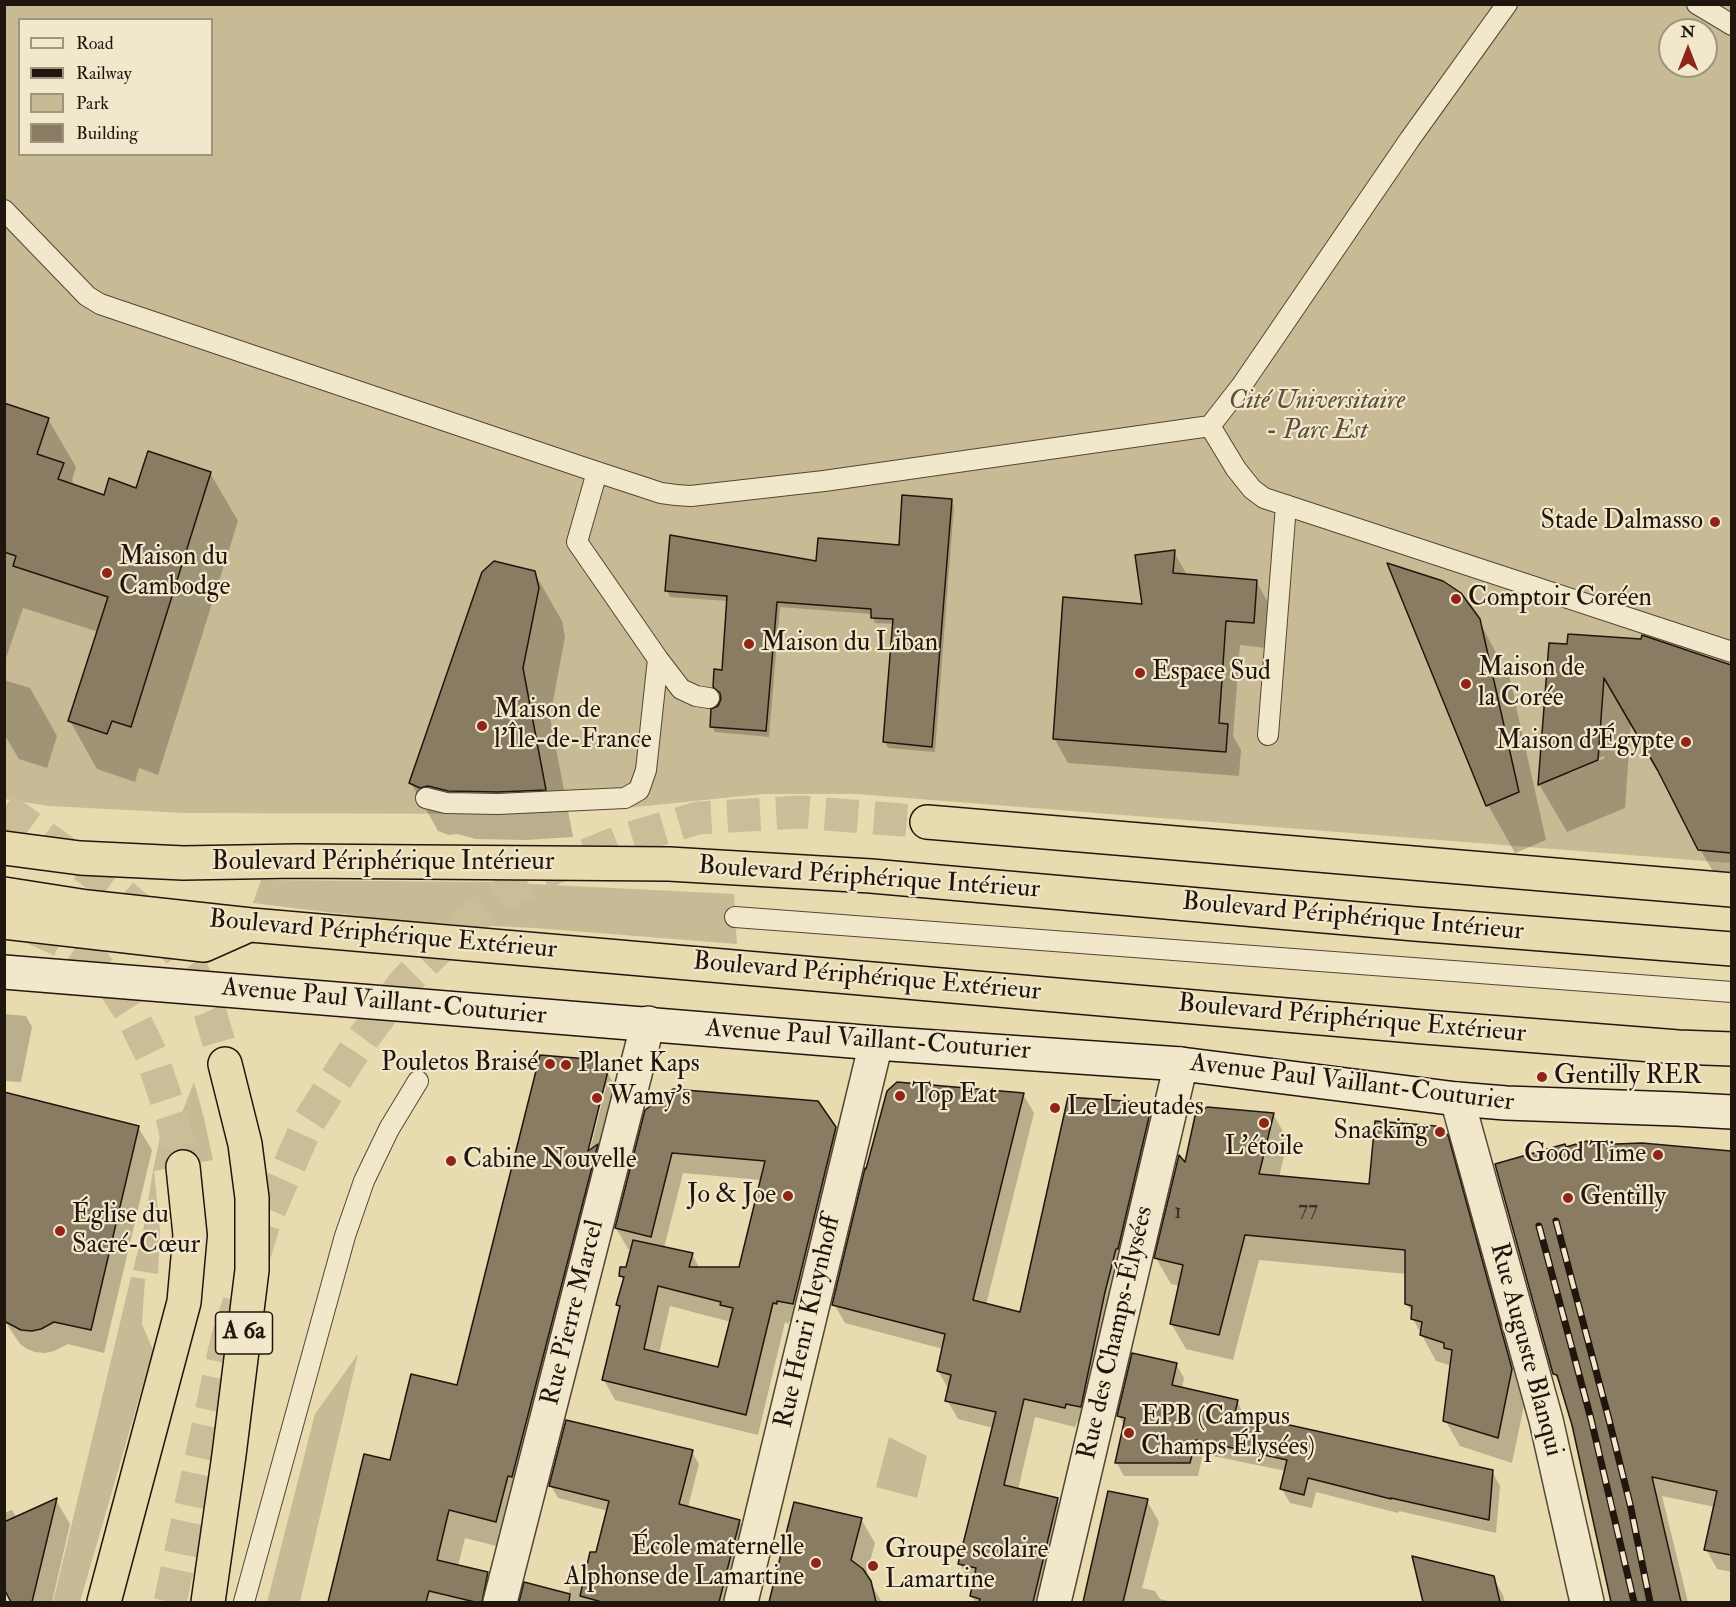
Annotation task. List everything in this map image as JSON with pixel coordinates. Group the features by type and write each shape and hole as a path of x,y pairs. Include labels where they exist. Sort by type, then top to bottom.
{"highway":[{"path":"927,822 1663,884 1731,892"},
{"name":"Boulevard Périphérique Intérieur","path":"4,848 80,858 183,863 308,861 669,864 871,876 1415,924 1731,948"},
{"name":"Boulevard Périphérique Extérieur","path":"4,894 87,907 251,925 1424,1027 1731,1049"},
{"path":"4,922 204,945 251,925"},
{"name":"A 6a","path":"208,1602 230,1455 252,1270 252,1198 245,1144 225,1064"},
{"name":"A 6a","path":"104,1602 184,1302 190,1235 183,1167"}],"street":[{"name":"Avenue Paul Vaillant-Couturier","path":"4,972 1180,1064 1457,1099 1533,1105 1731,1112"},
{"name":"Rue Pierre Marcel","path":"500,1602 648,1023"},
{"name":"Rue Henri Kleynhoff","path":"741,1602 876,1042"},
{"name":"Rue des Champs-Élysées","path":"1054,1602 1180,1064"},
{"name":"Rue Auguste Blanqui","path":"1457,1099 1546,1419 1587,1602"}],"lane":[{"path":"4,210 87,296 100,304 597,472 661,493 691,496 824,481 1210,426 1242,385 1410,139 1507,4"},
{"path":"1696,4 1731,26"},
{"path":"1210,426 1236,469 1252,489 1264,498 1731,652"},
{"path":"597,472 577,542 681,689 696,696 709,698"},
{"path":"1268,735 1286,505"},
{"path":"426,798 446,803 498,804 625,798 634,795 639,790 646,770 658,659"},
{"path":"735,917 1731,993"},
{"path":"244,1602 345,1236 364,1181 389,1129 418,1082"}],"green space":[{"name":"Cité Universitaire - Parc Est","path":"5,5 1731,5 1731,863 856,794 763,794 626,808 520,814 185,813 49,806 5,799"},
{"path":"261,880 492,882 734,894 737,944 535,928 408,922 253,903"},
{"path":"194,1082 213,1160 154,1171 160,1231 158,1274 133,1270 144,1226 153,1171 164,1117 179,1120"},
{"path":"131,1277 145,1279 142,1324 153,1350 80,1602 53,1602"},
{"path":"358,1354 300,1602 267,1602 315,1414"},
{"path":"889,1437 927,1456 917,1498 876,1487"}],"building":[{"name":"Maison du Cambodge","path":"4,403 49,418 37,454 64,463 58,479 104,495 109,478 136,488 148,451 211,472 131,727 112,721 107,734 68,721 108,597 13,566 16,556 4,552"},
{"name":"Maison du Liban","path":"902,495 952,499 932,747 883,742 893,619 871,618 871,609 777,602 766,731 710,727 711,709 718,706 721,699 720,693 713,687 714,669 722,670 727,596 665,591 670,535 816,561 818,538 899,545"},
{"name":"Espace Sud","path":"1175,550 1173,573 1257,580 1254,623 1226,621 1219,723 1228,724 1226,752 1053,739 1063,597 1142,604 1135,555"},
{"name":"Maison de l'Île-de-France","path":"494,561 535,571 539,588 523,668 546,790 498,792 448,791 428,786 420,788 409,783 482,572"},
{"path":"1387,563 1443,581 1461,593 1480,619 1519,792 1486,806"},
{"name":"Maison d'Égypte","path":"1568,634 1641,639 1642,635 1731,665 1731,853 1698,850 1658,771 1604,678 1598,760 1538,785 1549,643 1567,644"},
{"path":"540,1055 600,1060 608,1071 588,1151 598,1144 512,1477 508,1476 496,1522 449,1510 437,1560 488,1572 482,1602 429,1591 426,1602 328,1602 364,1454 390,1460 411,1374 457,1385"},
{"path":"897,1082 1024,1093 973,1300 1020,1312 1068,1097 1138,1102 1149,1117 1118,1249 1116,1249 1105,1292 1081,1407 1066,1404 1065,1408 1024,1399 1004,1485 1058,1498 1033,1602 979,1602 980,1599 970,1596 976,1568 958,1564 996,1412 945,1401 951,1375 937,1371 945,1334 832,1305 865,1168 887,1091"},
{"path":"673,1089 818,1101 836,1127 793,1304 777,1301 777,1304 773,1303 746,1415 602,1380 620,1306 616,1305 624,1277 619,1276 620,1267 626,1267 633,1240 693,1253 689,1267 739,1267 765,1161 672,1153 651,1237 615,1228 645,1110","holes":["658,1286 721,1302 720,1305 733,1308 718,1367 644,1349"]},
{"name":"Église du Sacré-Cœur","path":"4,1092 139,1126 91,1330 54,1322 41,1329 21,1330 4,1321"},
{"path":"1207,1107 1274,1113 1259,1174 1369,1184 1375,1121 1436,1126 1448,1135 1512,1369 1498,1438 1443,1421 1452,1350 1444,1348 1444,1343 1420,1335 1422,1322 1411,1319 1412,1306 1405,1304 1405,1250 1245,1235 1219,1335 1170,1324 1183,1265 1154,1258 1179,1155 1185,1162 1195,1116"},
{"path":"1587,1141 1589,1145 1642,1143 1731,1151 1731,1555 1704,1550 1717,1491 1652,1477 1681,1602 1611,1602 1572,1425 1557,1375 1553,1374 1495,1164 1565,1144 1566,1147"},
{"path":"1132,1353 1177,1363 1172,1385 1238,1400 1235,1413 1493,1470 1489,1520 1308,1478 1304,1495 1280,1489 1287,1460 1196,1440 1190,1463 1115,1463 1125,1418 1117,1416"},
{"path":"566,1420 693,1450 679,1504 740,1520 719,1602 602,1602 580,1596 590,1552 596,1552 609,1501 549,1486"},
{"path":"1108,1491 1148,1499 1123,1602 1083,1602"},
{"path":"57,1498 32,1602 11,1602 4,1589 4,1522"},
{"name":"École maternelle Alphonse de Lamartine","path":"794,1502 862,1518 851,1560 863,1569 871,1581 876,1602 769,1602"},
{"path":"1412,1556 1494,1576 1500,1602 1423,1602"},
{"path":"524,1582 570,1594 569,1602 519,1602"}],"tunnel":[{"path":"4,808 113,887 156,924 191,968 210,1012 225,1064"},
{"path":"254,1256 265,1220 308,1123 356,1048 404,983 457,930 501,896 552,869 624,840 698,818 800,812 927,822"},
{"path":"31,927 62,941 96,965 130,1011 151,1054 172,1117 183,1167"},
{"path":"170,1602 227,1339 239,1302"}],"railway":[{"path":"1556,1221 1630,1504 1650,1602"},
{"path":"1539,1226 1591,1419 1634,1602"}],"place":[{"name":"Stade Dalmasso","path":"1715,522"},
{"name":"Maison du Cambodge","path":"107,573"},
{"name":"Comptoir Coréen","path":"1456,599"},
{"name":"Maison du Liban","path":"749,644"},
{"name":"Espace Sud","path":"1140,673"},
{"name":"Maison de la Corée","path":"1466,684"},
{"name":"Maison de l'Île-de-France","path":"482,726"},
{"name":"Maison d'Égypte","path":"1686,742"},
{"name":"Pouletos Braisé","path":"550,1064"},
{"name":"Planet Kaps","path":"566,1065"},
{"name":"Gentilly RER","path":"1542,1077"},
{"name":"Top Eat","path":"900,1096"},
{"name":"Wamy's","path":"597,1098"},
{"name":"Le Lieutades","path":"1055,1108"},
{"name":"L'étoile","path":"1264,1123"},
{"name":"Snacking","path":"1440,1132"},
{"name":"Good Time","path":"1658,1155"},
{"name":"Cabine Nouvelle","path":"451,1161"},
{"name":"Jo & Joe","path":"788,1196"},
{"name":"Gentilly","path":"1568,1198"},
{"name":"Église du Sacré-Cœur","path":"60,1231"},
{"name":"EPB (Campus Champs Élysées)","path":"1129,1433"},
{"name":"École maternelle Alphonse de Lamartine","path":"816,1563"},
{"name":"Groupe scolaire Lamartine","path":"873,1566"}]}
